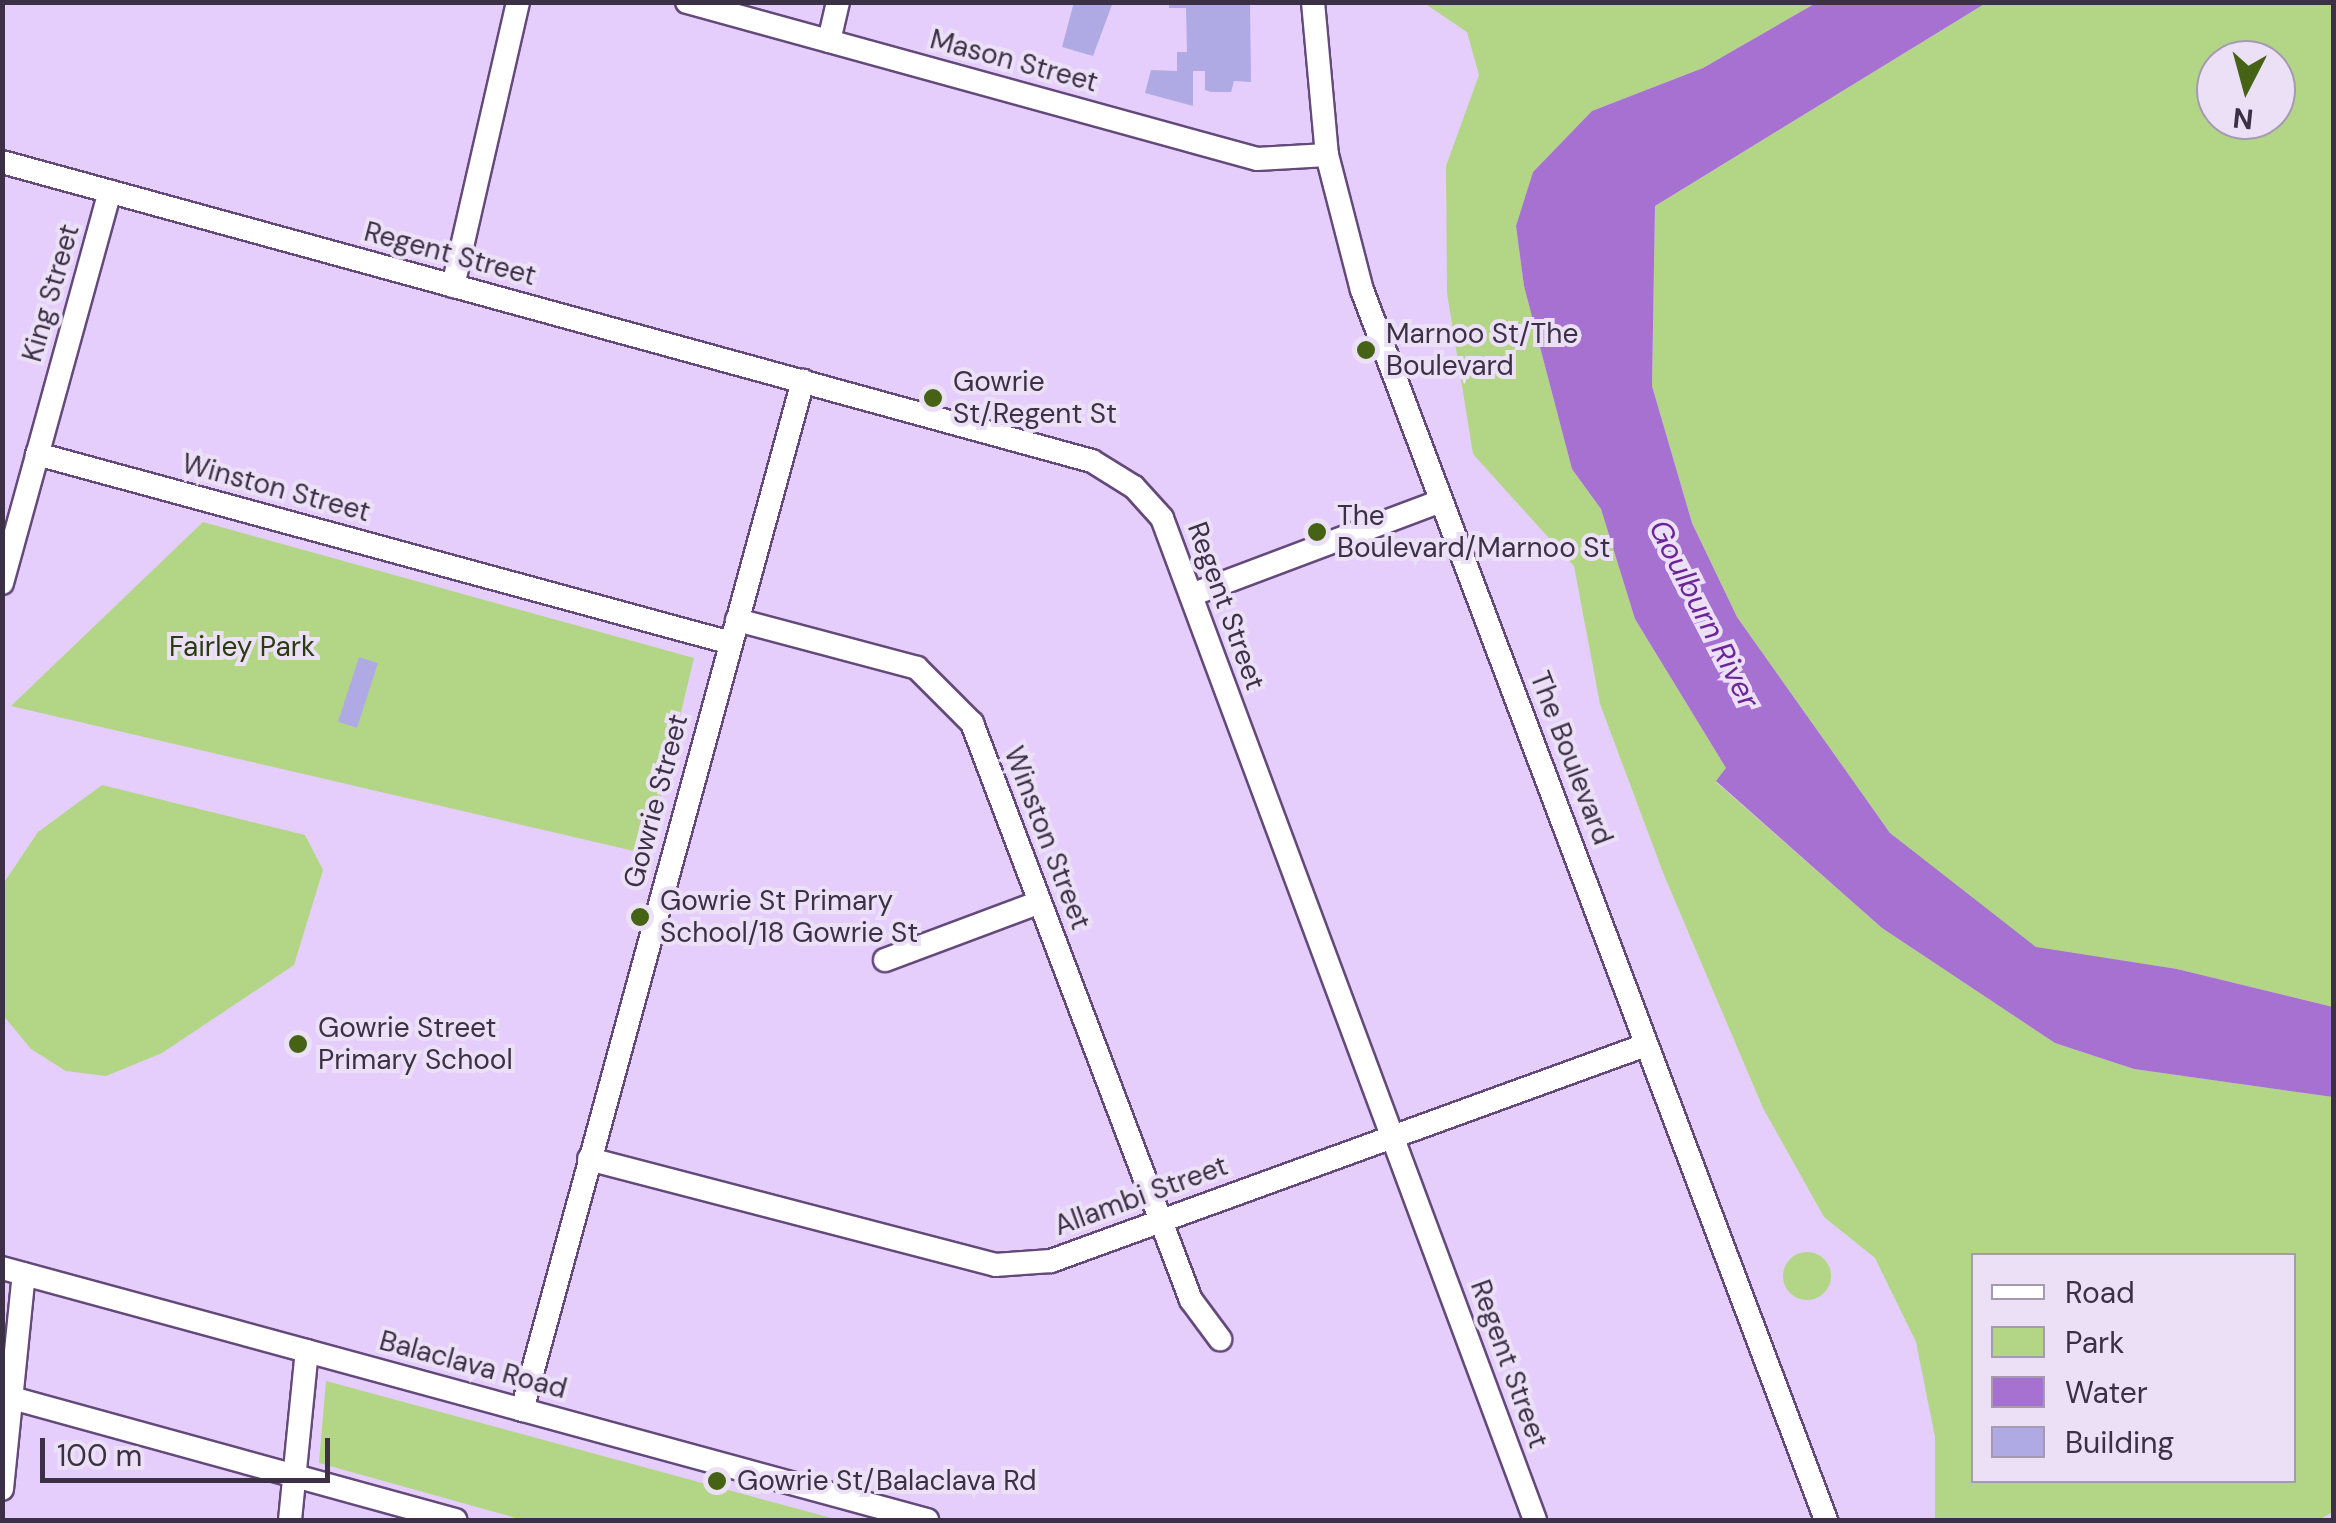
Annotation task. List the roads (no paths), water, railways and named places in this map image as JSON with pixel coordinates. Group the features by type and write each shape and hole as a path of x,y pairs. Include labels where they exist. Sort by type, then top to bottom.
{"street":[{"path":"453,286 518,2"},
{"name":"Mason Street","path":"687,2 1256,159 1327,155"},
{"path":"828,42 838,2"},
{"name":"The Boulevard","path":"1313,2 1327,155 1362,290 1643,1046 1826,1520"},
{"name":"Regent Street","path":"2,162 1092,461 1134,487 1162,518 1535,1520"},
{"name":"King Street","path":"2,583 110,192"},
{"name":"Gowrie Street","path":"522,1410 803,382"},
{"name":"Winston Street","path":"37,454 734,631 917,668 972,723 1191,1300 1220,1339"},
{"path":"1190,596 1442,501"},
{"path":"884,960 1040,902"},
{"name":"Allambi Street","path":"588,1159 995,1265 1052,1260 1643,1046"},
{"path":"2,1489 12,1398 13,1271"},
{"name":"Balaclava Road","path":"13,1271 927,1520"},
{"path":"290,1520 308,1352"},
{"path":"12,1398 456,1520"}],"water":[{"name":"Goulburn River","path":"1816,3 1986,3 1655,206 1652,386 1692,523 1737,617 1890,833 2036,947 2177,969 2333,1007 2333,1097 2134,1069 2055,1043 1882,928 1716,781 1726,768 1635,619 1601,509 1572,469 1524,286 1516,226 1533,172 1592,111 1703,68"}],"place":[{"name":"Marnoo St/The Boulevard","path":"1366,350"},
{"name":"Gowrie St/Regent St","path":"933,398"},
{"name":"The Boulevard/Marnoo St","path":"1317,532"},
{"name":"Gowrie St Primary School/18 Gowrie St","path":"640,917"},
{"name":"Gowrie Street Primary School","path":"298,1044"},
{"name":"Gowrie St/Balaclava Rd","path":"717,1481"}],"park label":[{"name":"Fairley Park","path":"242,647"}]}
